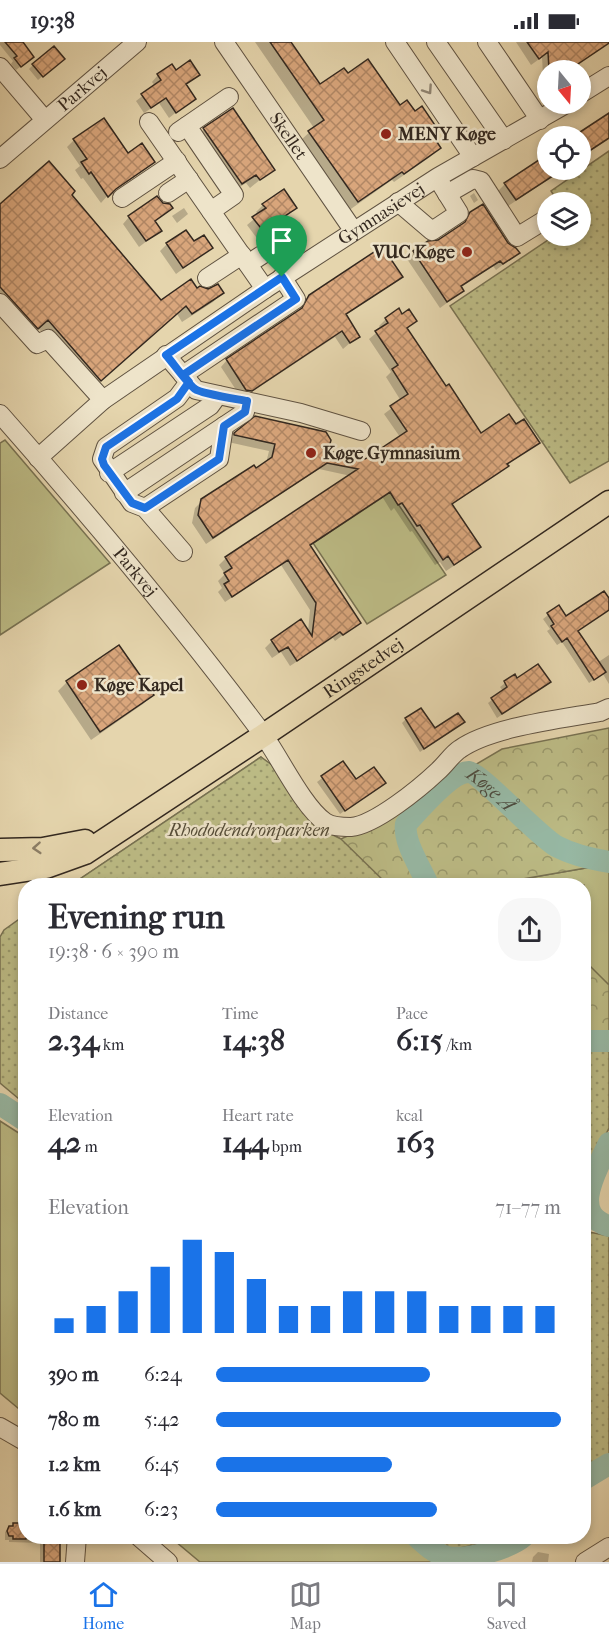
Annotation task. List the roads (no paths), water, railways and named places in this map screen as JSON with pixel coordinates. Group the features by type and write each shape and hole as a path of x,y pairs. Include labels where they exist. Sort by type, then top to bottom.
{"main road":[{"name":"Ringstedvej","path":"0,874 46,867 85,853 609,502"},
{"name":"Ringstedvej","path":"0,850 44,849 81,842 115,832"}],"street":[{"name":"Parkvej","path":"0,159 137,42"},
{"name":"Skellet","path":"224,42 353,230"},
{"path":"395,42 473,157"},
{"path":"436,42 504,140"},
{"path":"487,42 540,120"},
{"path":"0,67 45,120"},
{"path":"591,87 609,76"},
{"path":"164,142 229,97"},
{"name":"Gymnasievej","path":"38,458 103,400 265,288 436,178 550,114"},
{"path":"150,122 265,288"},
{"path":"187,126 234,195 211,211"},
{"path":"122,198 177,161"},
{"path":"398,202 432,231 459,213 436,178"},
{"path":"168,193 189,179"},
{"path":"447,194 473,180 481,181 517,237 537,225"},
{"path":"207,278 271,249"},
{"path":"183,552 145,508 132,503 109,473 102,459 106,447 177,399 186,378 296,299 282,277"},
{"path":"0,303 37,344 48,339 103,400"},
{"path":"166,355 196,390 301,413 361,431"},
{"path":"109,473 210,406 218,394"},
{"path":"124,493 245,412 247,401"},
{"name":"Parkvej","path":"0,414 169,613 264,735 312,811 325,822 335,826 353,827 366,822 407,798 440,770 460,749 488,734 600,712 609,708"},
{"path":"145,508 219,459 224,426"},
{"path":"0,1427 18,1437"},
{"path":"75,1562 76,1544"},
{"path":"147,1544 168,1562"},
{"path":"585,1562 609,1547"}],"waterway":[{"name":"Køge Å","path":"425,878 407,839 406,824 444,785 462,773 469,772 485,782 556,846 582,856 609,862"},
{"name":"Køge Å","path":"591,1041 609,1041"},
{"name":"Køge Å","path":"0,1104 18,1116"},
{"name":"Køge Å","path":"591,1185 609,1143"},
{"name":"Køge Å","path":"591,1212 597,1220 609,1226"},
{"name":"Køge Å","path":"591,1475 609,1464"},
{"name":"Køge Å","path":"425,1544 438,1554 455,1558 476,1555 511,1544"}],"place":[{"name":"MENY Køge","path":"386,134"},
{"name":"VUC Køge","path":"467,252"},
{"name":"Køge Gymnasium","path":"311,453"},
{"name":"Køge Kapel","path":"82,685"}],"park label":[{"name":"Rhododendronparken","path":"249,830"}]}
